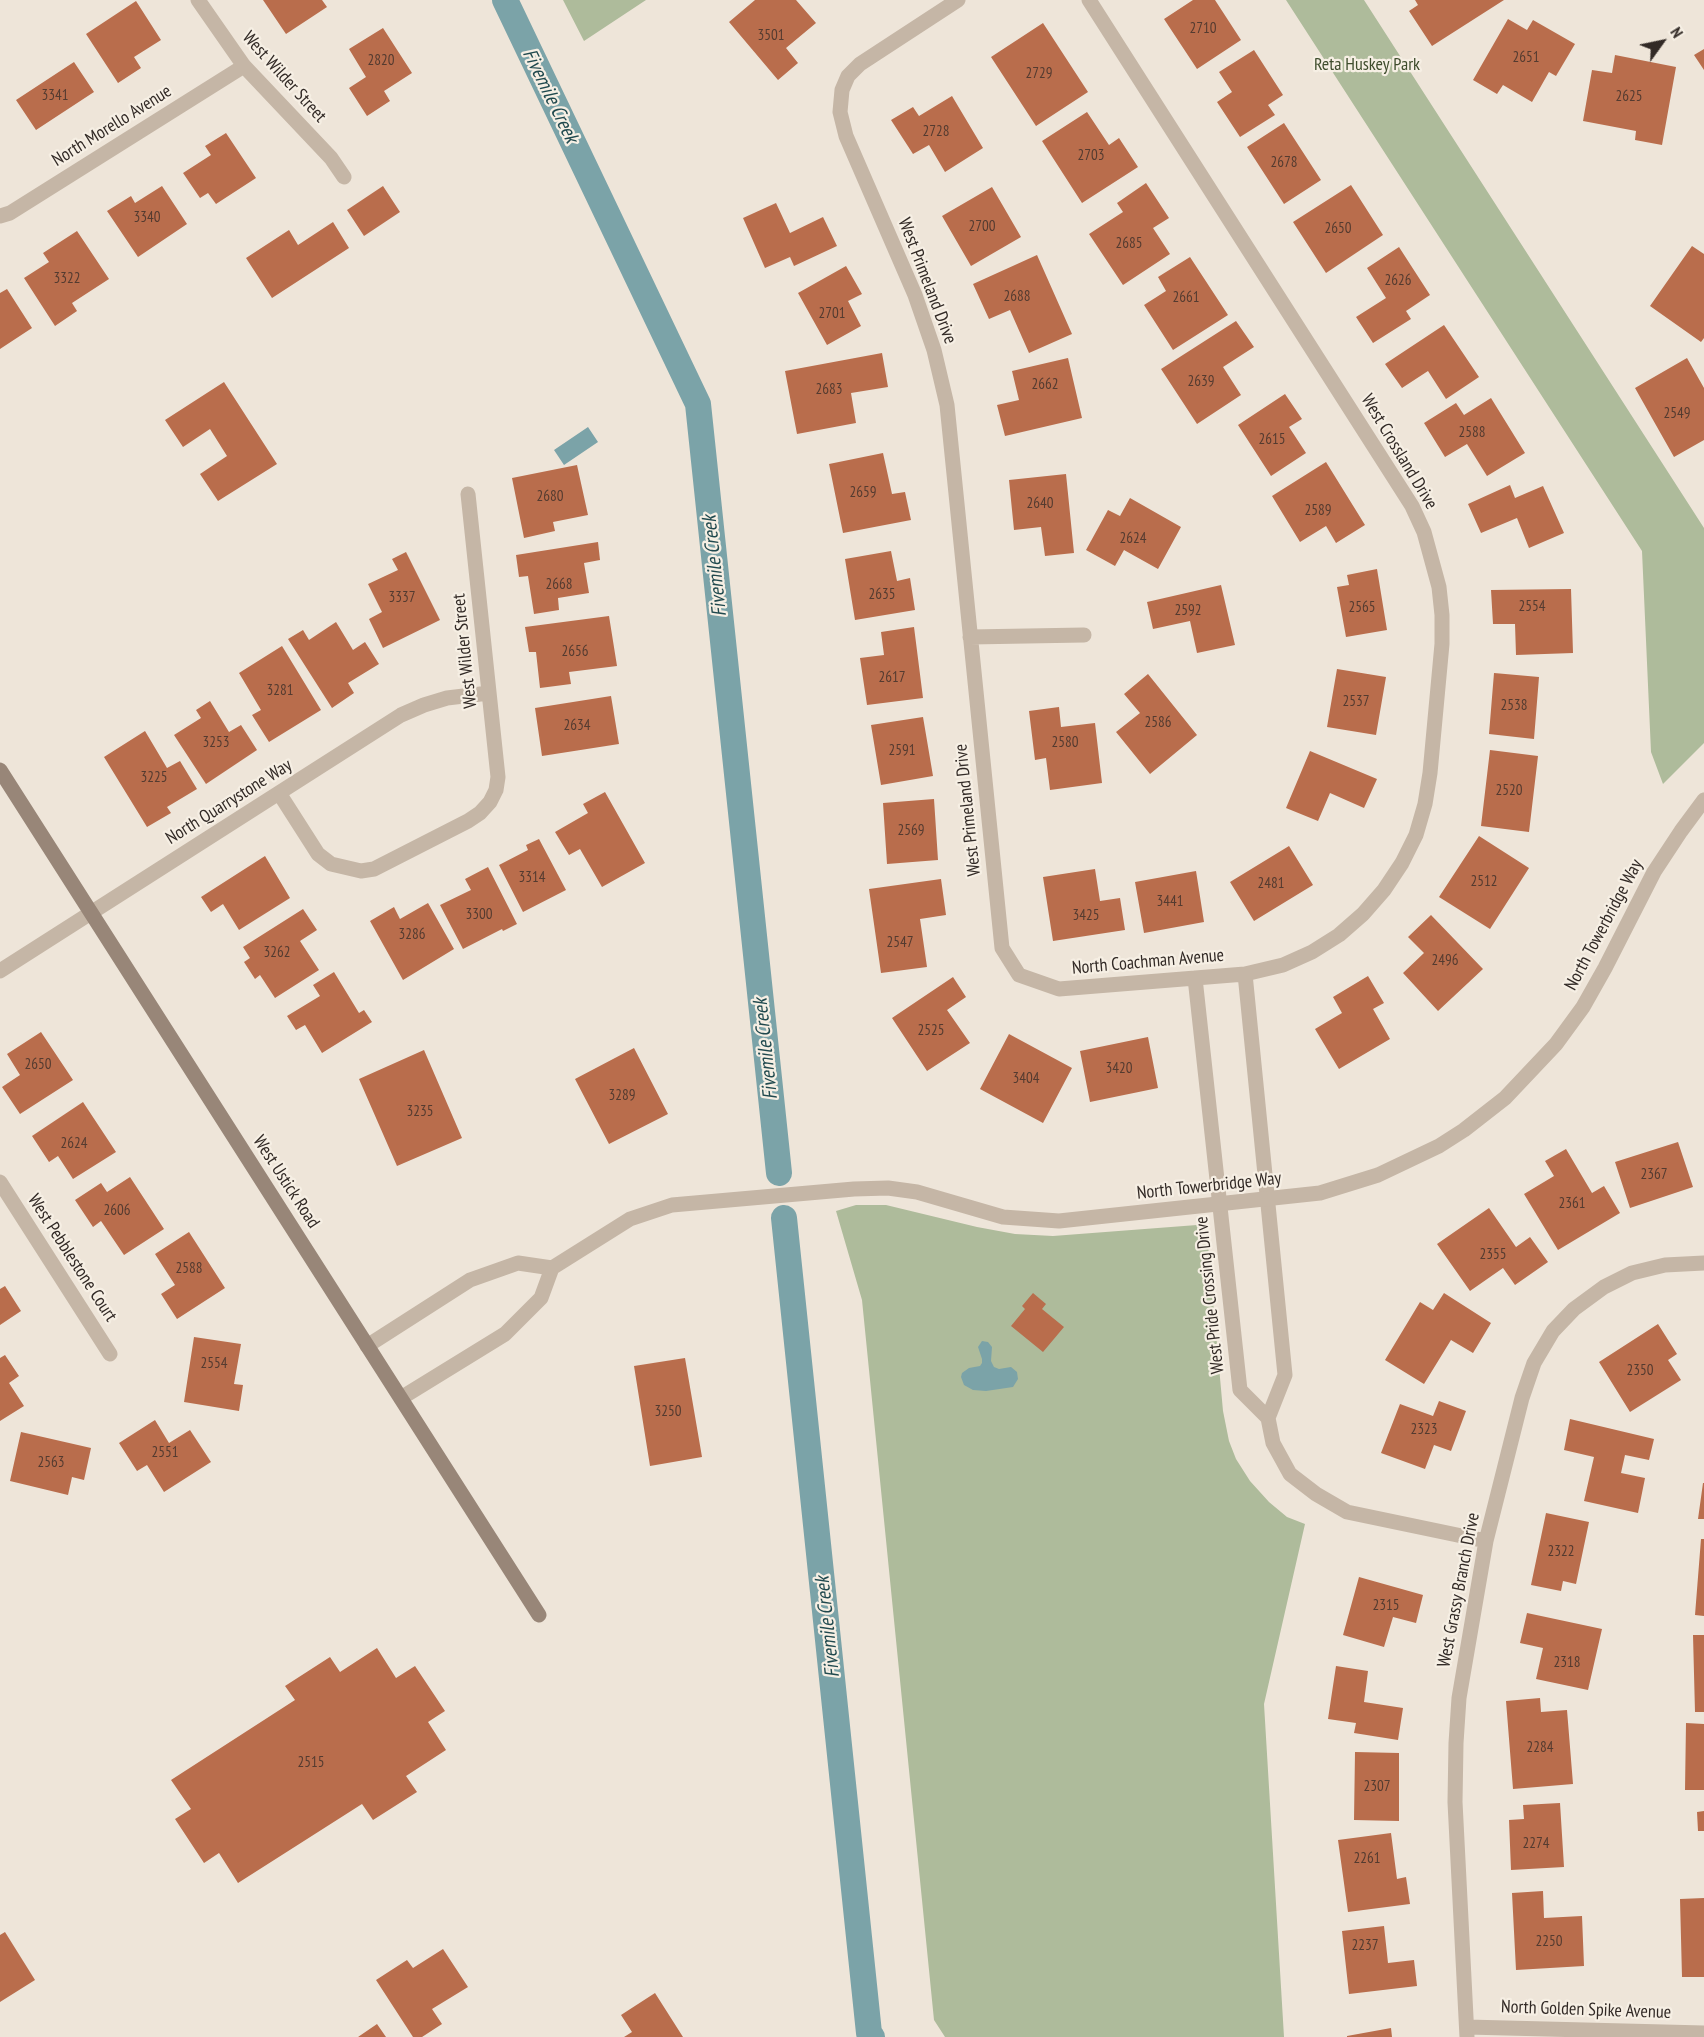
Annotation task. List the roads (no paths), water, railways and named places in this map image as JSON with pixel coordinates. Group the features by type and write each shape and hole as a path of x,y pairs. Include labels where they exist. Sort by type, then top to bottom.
{"main road":[{"name":"West Ustick Road","path":"0,770 539,1615"}],"street":[{"name":"West Wilder Street","path":"198,0 244,66 331,158 344,177"},
{"name":"West Primeland Drive","path":"958,0 860,64 848,76 842,90 840,112 846,136 915,295 934,350 947,405 1002,948 1019,975"},
{"name":"West Crossland Drive","path":"1089,0 1397,481 1424,532 1439,587 1442,644 1430,773 1425,804 1416,835 1402,863 1384,890 1363,914 1339,935 1312,952 1283,965 1245,974"},
{"name":"North Morello Avenue","path":"0,216 10,213 244,66"},
{"name":"West Wilder Street","path":"279,793 318,854 331,864 361,871 374,869 468,821 490,802 496,790 498,777 468,494"},
{"path":"970,637 1084,635"},
{"name":"North Quarrystone Way","path":"0,971 401,715 447,698 489,693"},
{"name":"North Towerbridge Way","path":"552,1268 630,1219 672,1205 888,1188 918,1192 1003,1217 1059,1221 1320,1193 1378,1175 1439,1146 1464,1130 1505,1098 1557,1044 1605,968 1654,872 1704,800"},
{"name":"North Coachman Avenue","path":"1019,975 1059,989 1245,974"},
{"path":"1245,974 1285,1376 1268,1418 1273,1443 1290,1474 1316,1494 1347,1512 1486,1541"},
{"name":"West Pride Crossing Drive","path":"1195,978 1240,1390 1268,1418"},
{"name":"West Pebblestone Court","path":"0,1182 110,1354"},
{"path":"367,1346 470,1280 518,1263 552,1268 541,1298 505,1334 401,1398"},
{"name":"West Grassy Branch Drive","path":"1467,2032 1455,1802 1455,1743 1459,1698 1486,1541 1522,1398 1534,1363 1553,1332 1574,1309 1604,1287 1632,1273 1665,1264 1704,1263"},
{"name":"North Golden Spike Avenue","path":"1467,2032 1704,2033"}],"water":[{"path":"588,427 598,442 564,465 554,450"},
{"path":"982,1341 988,1342 992,1347 991,1361 994,1367 999,1369 1011,1367 1017,1372 1018,1379 1013,1387 986,1391 973,1390 964,1385 962,1373 982,1363 978,1347"}],"waterway":[{"name":"Fivemile Creek","path":"505,0 698,404 779,1173"},
{"name":"Fivemile Creek","path":"784,1218 869,2033 872,2037"}],"park label":[{"name":"Reta Huskey Park","path":"1367,65"}]}
